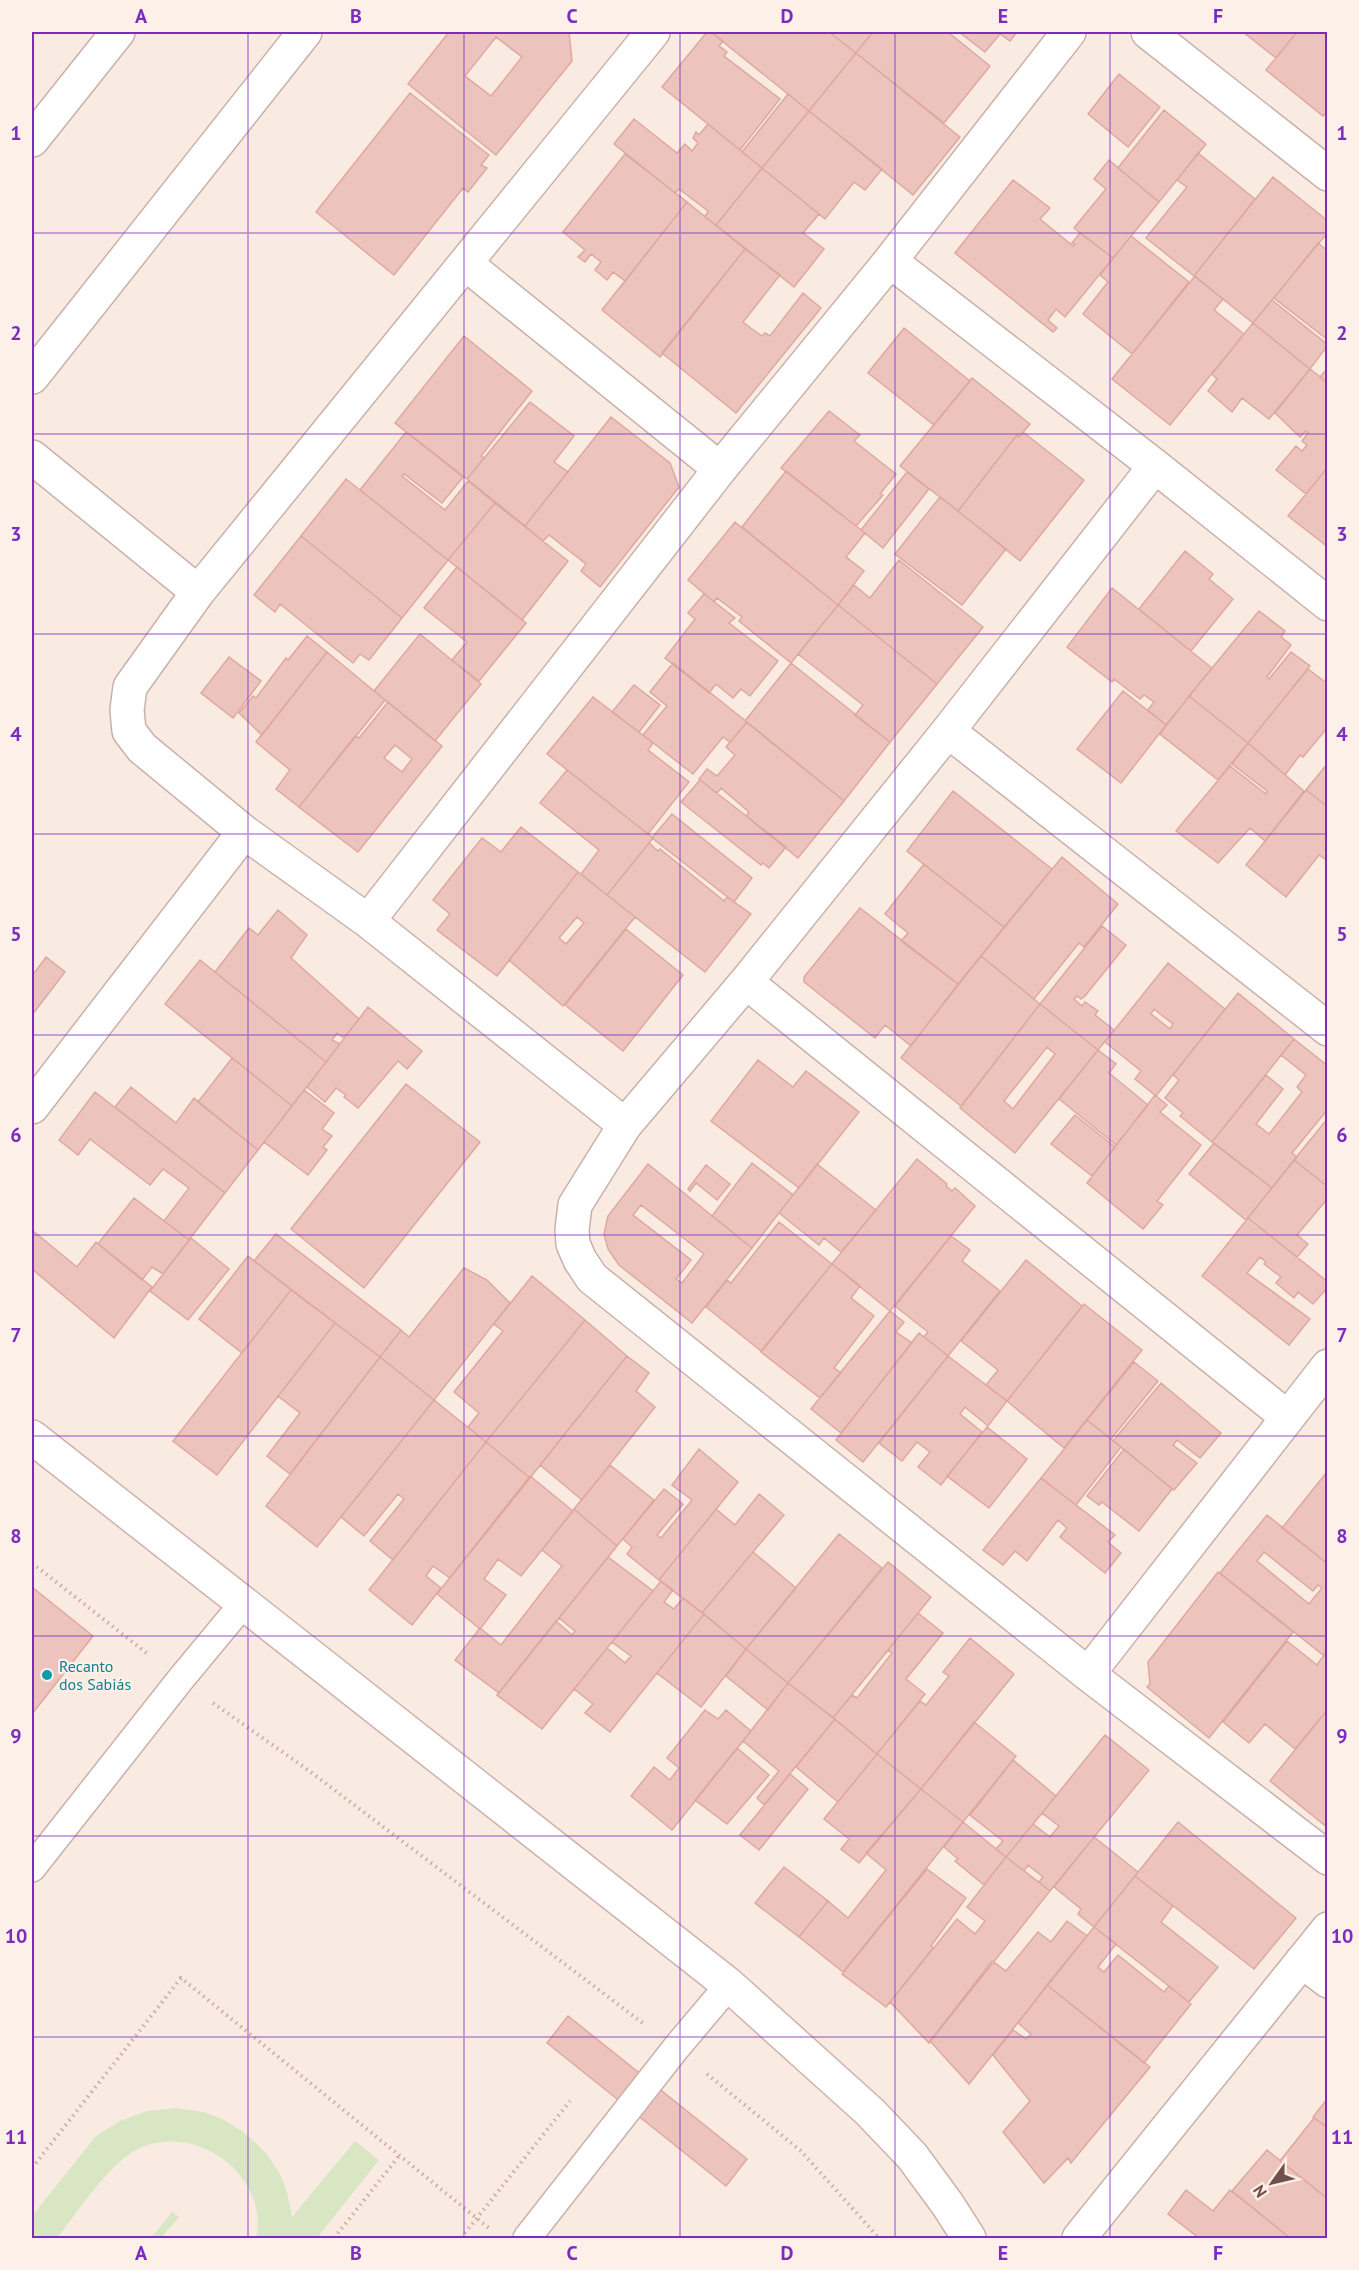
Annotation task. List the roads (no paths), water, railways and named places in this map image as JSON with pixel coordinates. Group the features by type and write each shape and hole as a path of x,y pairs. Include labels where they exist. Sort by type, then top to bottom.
{"street":[{"path":"32,140 118,32"},
{"path":"32,377 305,32"},
{"path":"625,1125 368,921 244,832 142,748 129,731 127,710 130,687 198,592 466,264 651,32"},
{"path":"368,921 720,469 890,261 1069,32"},
{"path":"1148,32 1328,174"},
{"path":"890,261 1155,466 1328,604"},
{"path":"466,264 720,469"},
{"path":"32,457 198,592"},
{"path":"1155,466 948,731 746,982 625,1125 575,1205 573,1244 592,1278 1088,1674 1328,1858"},
{"path":"948,731 1328,1029"},
{"path":"32,1107 244,832"},
{"path":"746,982 1287,1417"},
{"path":"1088,1674 1328,1366"},
{"path":"32,1437 729,1985 877,2119 912,2156 969,2238"},
{"path":"1079,2238 1328,1929"},
{"path":"1302,1961 1328,1981"}],"lane":[{"path":"32,1868 243,1604"},
{"path":"527,2238 676,2048 729,1985"}],"place":[{"name":"Recanto dos Sabiás","path":"47,1675"}]}
